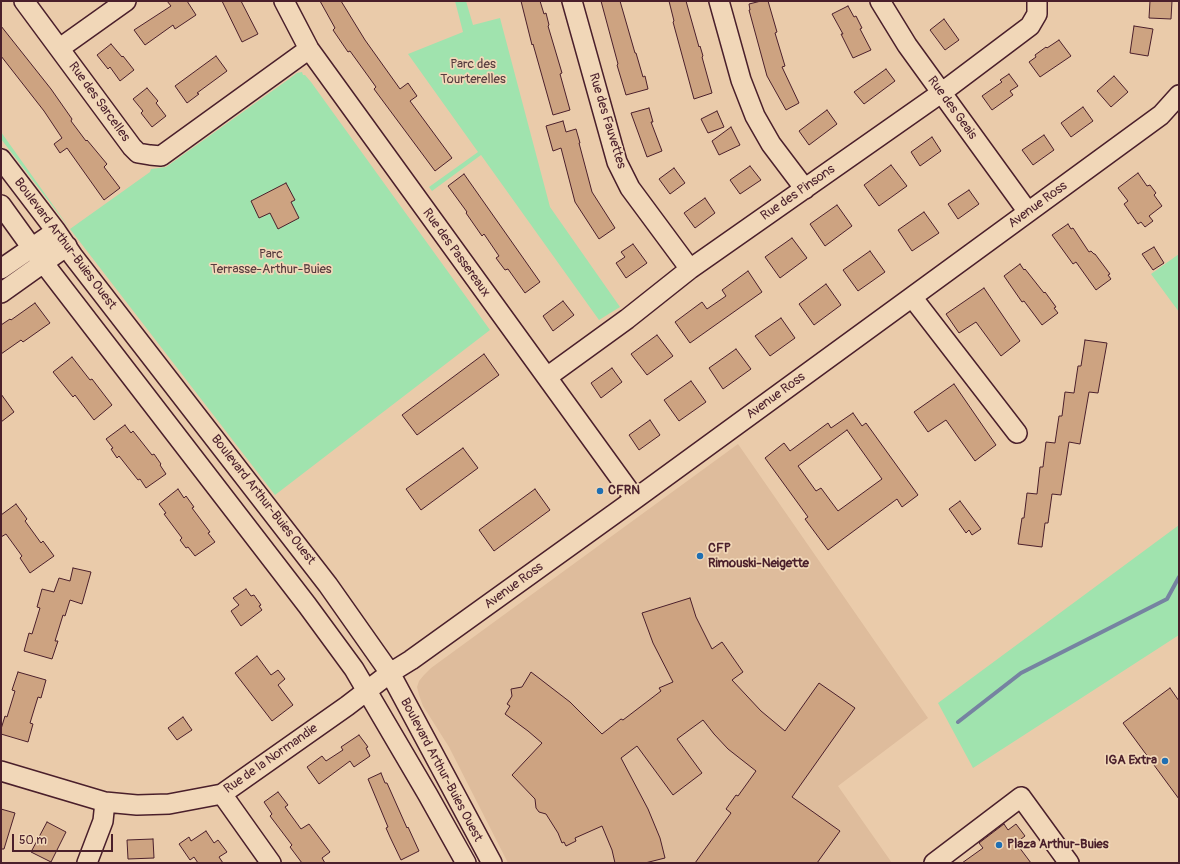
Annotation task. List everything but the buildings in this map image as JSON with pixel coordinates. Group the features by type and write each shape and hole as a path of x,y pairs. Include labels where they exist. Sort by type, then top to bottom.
{"street":[{"name":"Rue des Sarcelles","path":"24,1 138,153 161,156 309,49"},
{"path":"60,48 126,1"},
{"name":"Rue des Passereaux","path":"284,1 309,49 635,500"},
{"name":"Rue des Fauvettes","path":"572,1 617,162 630,188 690,270"},
{"path":"719,1 741,80 755,116 771,144 805,188"},
{"name":"Rue des Geais","path":"880,1 907,45 1028,212"},
{"name":"Rue des Pinsons","path":"546,377 627,319 690,270 941,92 1030,26 1037,14 1037,1"},
{"name":"Avenue Ross","path":"367,690 635,500 1161,114 1179,95"},
{"name":"Boulevard Arthur-Buies Ouest","path":"1,159 328,585 390,673 492,863"},
{"name":"Boulevard Arthur-Buies Ouest","path":"1,205 32,248 307,605 354,669 466,863"},
{"path":"1,269 32,248 62,239"},
{"path":"1,293 44,263 62,239"},
{"path":"912,297 1017,433"},
{"name":"Rue de la Normandie","path":"1,771 105,802 137,805 169,804 222,794 347,706 367,690"},
{"path":"222,794 271,863"},
{"path":"934,863 1021,797 1069,863"},
{"path":"87,863 103,821 105,802"}],"shaded area":[{"name":"CFP Rimouski-Neigette","path":"738,444 928,718 838,786 892,863 508,863 449,747 423,706 417,687 419,681 431,668"}],"green space":[{"name":"Parc des Tourterelles","path":"455,1 466,1 473,25 500,18 550,207 620,307 599,320 481,155 432,191 429,187 478,152 408,54 463,32"},
{"name":"Parc Terrasse-Arthur-Buies","path":"302,72 303,75 305,75 311,82 490,330 275,495 70,229 150,172 151,169 166,167 297,73"},
{"path":"1,132 70,229 1,139"},
{"path":"1179,254 1179,312 1151,274"},
{"path":"1179,525 1179,635 973,768 938,703"}],"waterway":[{"path":"958,722 1021,673 1167,599 1179,577"}],"place":[{"name":"CFRN","path":"600,491"},
{"name":"CFP Rimouski-Neigette","path":"700,556"},
{"name":"IGA Extra","path":"1165,761"},
{"name":"Plaza Arthur-Buies","path":"999,845"}]}
